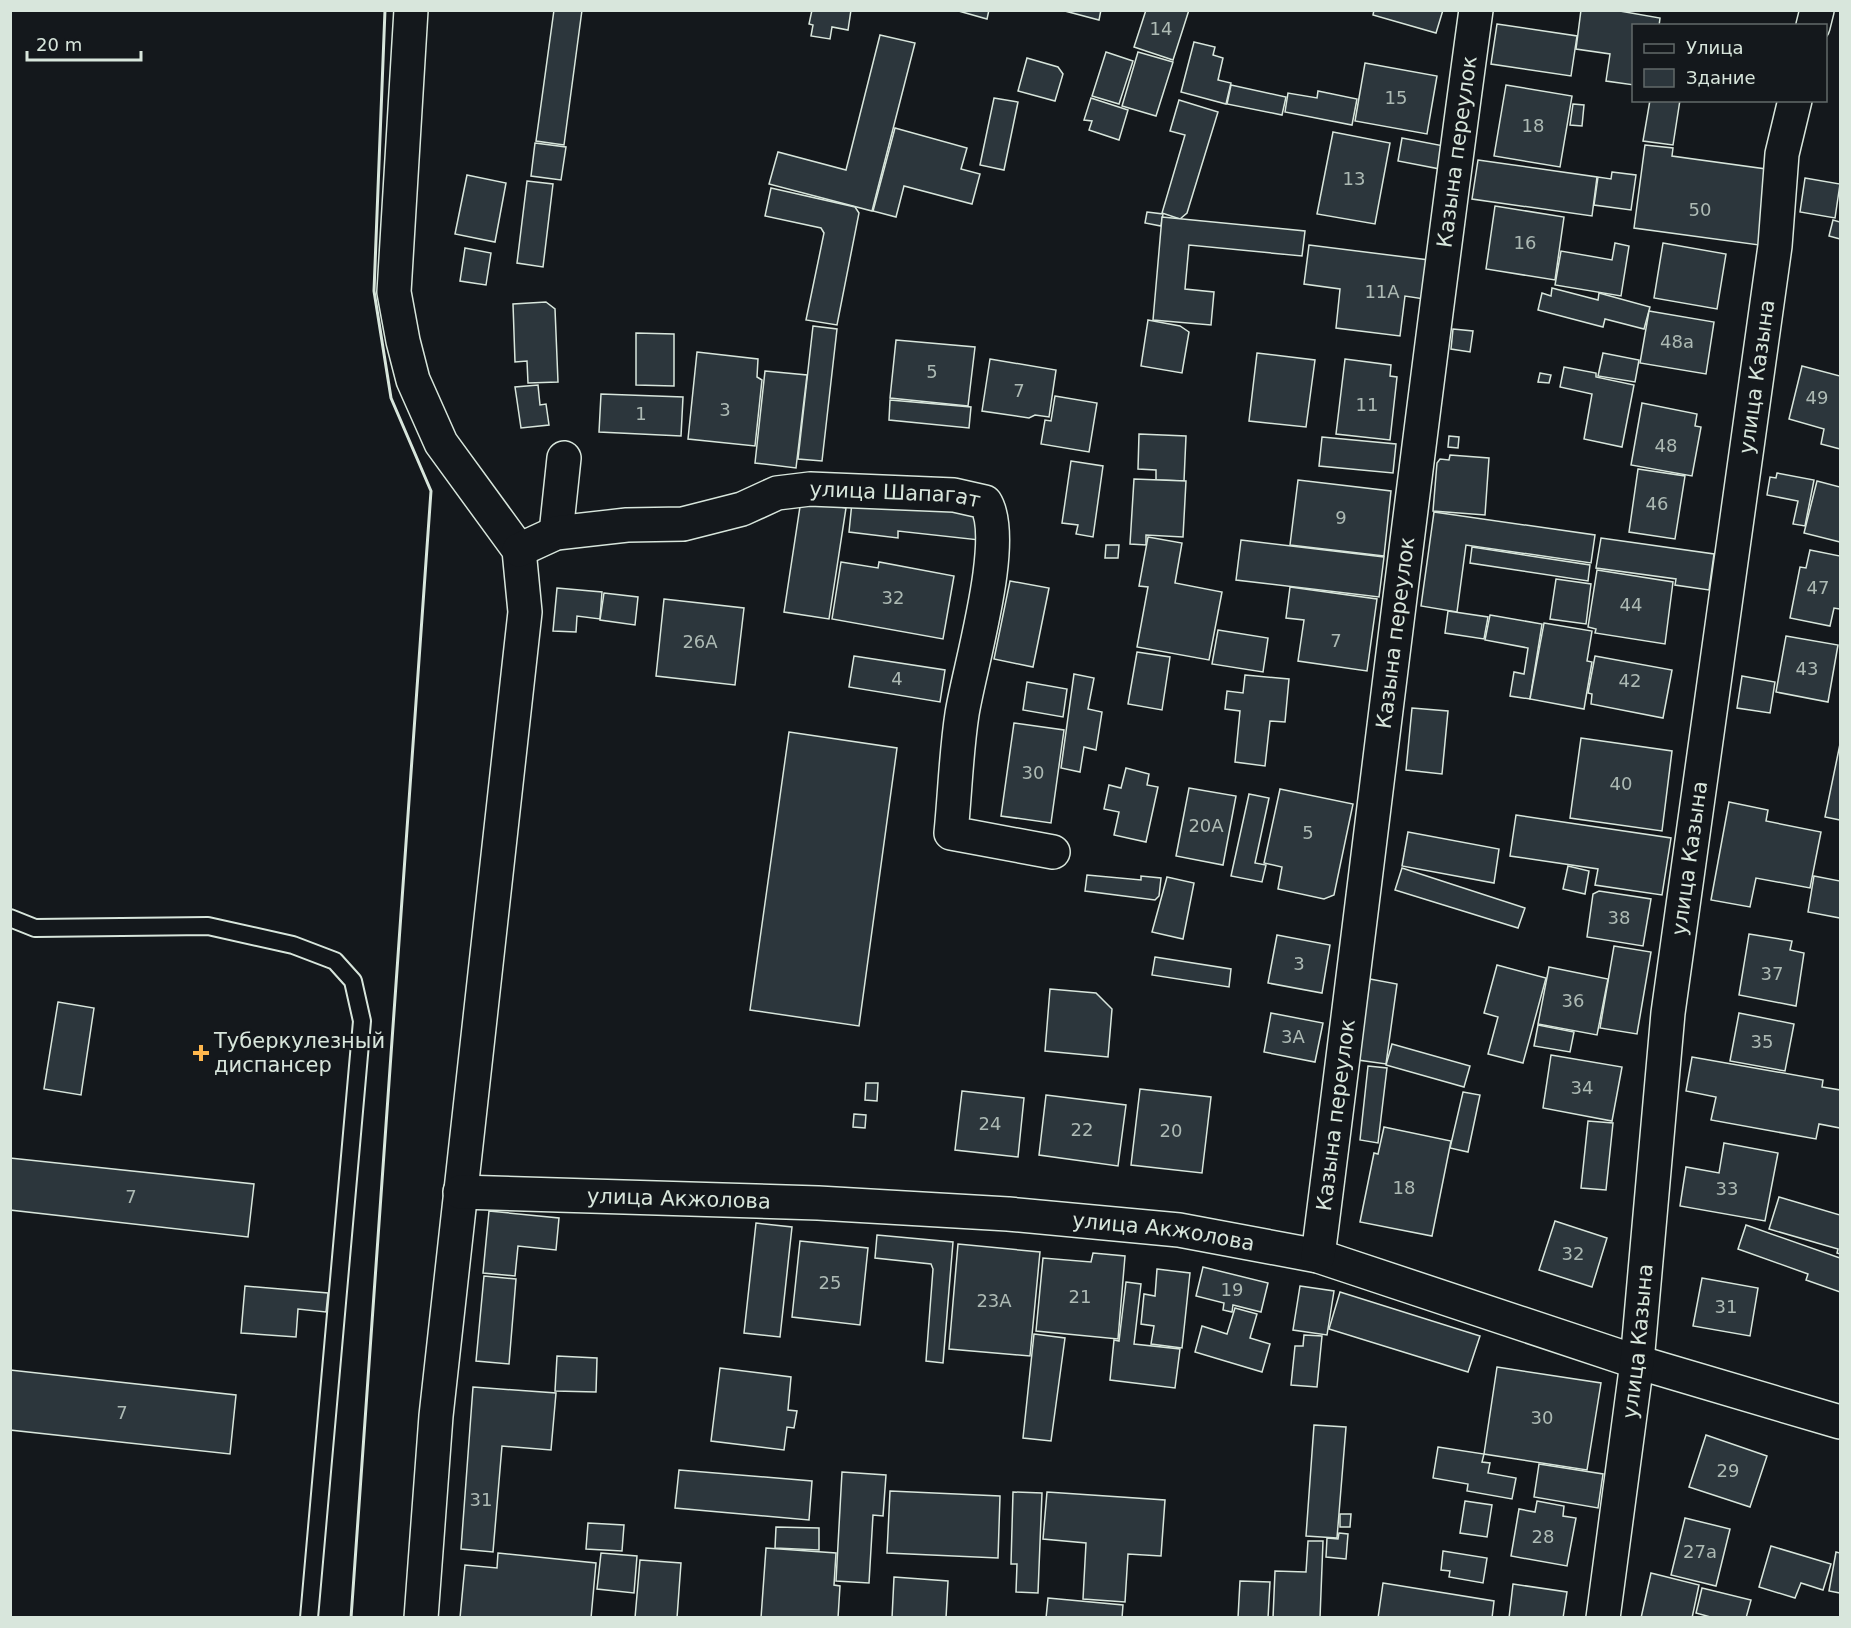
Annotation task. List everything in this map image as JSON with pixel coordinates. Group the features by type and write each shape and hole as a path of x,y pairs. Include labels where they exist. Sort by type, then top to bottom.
{"street":[{"path":"411,10 394,292 403,341 413,380 441,443 519,550 525,612 436,1416 421,1617"},
{"name":"Казына переулок","path":"1317,1256 1397,635 1435,311 1476,10"},
{"name":"улица Казына","path":"1603,1617 1637,1362 1668,1013 1775,246 1782,154 1795,102"},
{"path":"556,533 564,458"},
{"name":"улица Шапагат","path":"519,550 556,533 627,525 683,524 742,508 777,493 810,489 954,495 985,502 991,511 991,557 962,715 951,832 1053,852"},
{"name":"улица Акжолова","path":"460,1192 818,1203 1008,1214 1179,1230 1317,1256 1637,1362 1840,1422"}],"lane":[{"path":"10,918 35,928 208,926 293,945 335,961 353,981 362,1021 309,1617"}],"building":[{"path":"554,10 582,10 564,145 536,141"},
{"path":"812,10 851,10 848,30 832,27 830,39 811,36 813,25 809,24"},
{"path":"955,10 989,10 987,19"},
{"path":"1061,10 1101,10 1099,20"},
{"path":"1146,10 1189,10 1173,60 1134,47"},
{"path":"1374,10 1443,10 1436,33 1373,15"},
{"path":"1581,10 1614,10 1660,18 1659,24 1632,24 1632,85 1606,81 1610,54 1576,49"},
{"path":"1497,24 1577,36 1571,76 1491,64"},
{"path":"880,35 915,43 872,211 769,184 778,152 846,170"},
{"path":"1194,42 1215,47 1213,55 1223,58 1218,80 1231,83 1226,104 1181,92"},
{"path":"1106,52 1133,61 1119,104 1092,96"},
{"path":"1138,52 1173,62 1156,116 1122,106"},
{"path":"1027,58 1058,67 1063,74 1055,101 1018,91"},
{"path":"1365,63 1437,76 1427,134 1355,121"},
{"path":"1231,85 1286,97 1282,115 1227,104"},
{"path":"1506,85 1572,96 1560,167 1494,156"},
{"path":"1318,91 1357,99 1352,125 1285,112 1288,93 1317,98"},
{"path":"994,98 1018,102 1004,170 980,165"},
{"path":"1091,98 1128,110 1119,140 1089,130 1092,121 1084,120"},
{"path":"1179,100 1218,112 1187,213 1180,219 1162,213 1185,135 1170,131"},
{"path":"1650,102 1680,102 1673,145 1643,141"},
{"path":"1573,104 1584,105 1582,126 1570,125"},
{"path":"895,128 967,148 961,169 980,174 972,204 904,186 896,217 873,211"},
{"path":"1333,132 1390,143 1375,224 1317,214"},
{"path":"1402,138 1444,146 1440,169 1398,161"},
{"path":"535,143 566,147 561,180 531,176"},
{"path":"1645,145 1673,148 1672,156 1766,169 1759,245 1634,228"},
{"path":"1478,160 1597,177 1592,216 1472,199"},
{"path":"1612,172 1636,175 1631,210 1594,205 1598,177 1611,179"},
{"path":"467,175 506,183 495,242 455,234"},
{"path":"1805,178 1840,184 1835,218 1800,212"},
{"path":"527,181 553,184 543,267 517,263"},
{"path":"771,188 855,207 859,213 837,325 806,320 824,233 821,228 765,216"},
{"path":"1495,206 1564,217 1555,280 1486,269"},
{"path":"1147,212 1163,214 1161,226 1145,223"},
{"path":"1162,217 1305,231 1302,256 1189,245 1185,289 1214,292 1211,325 1153,320"},
{"path":"1833,220 1840,222 1840,239 1829,236"},
{"path":"1615,243 1629,246 1621,296 1555,285 1561,251 1612,260"},
{"path":"1663,243 1726,254 1717,309 1654,298"},
{"path":"1309,245 1429,260 1424,299 1405,296 1400,336 1336,328 1340,289 1304,284"},
{"path":"465,248 491,253 486,285 460,281"},
{"path":"1552,288 1598,300 1599,293 1650,307 1644,329 1605,319 1603,327 1538,310 1542,293 1551,296"},
{"path":"546,302 555,309 558,382 528,383 527,361 515,362 513,304"},
{"path":"1649,311 1714,322 1706,374 1640,363"},
{"path":"1148,320 1180,326 1189,332 1182,373 1141,366"},
{"path":"813,326 837,329 822,461 798,459"},
{"path":"1453,329 1473,331 1470,352 1451,349"},
{"path":"636,333 674,334 674,386 636,385"},
{"path":"896,340 975,347 968,406 890,398"},
{"path":"697,352 758,359 757,377 762,380 755,446 688,439"},
{"path":"1257,353 1315,360 1306,427 1249,421"},
{"path":"1603,353 1639,360 1635,382 1598,376"},
{"path":"990,359 1056,370 1049,417 1035,415 1029,418 982,411"},
{"path":"1345,359 1391,365 1390,376 1397,377 1390,440 1336,434"},
{"path":"1802,366 1840,376 1840,449 1821,444 1824,429 1789,419"},
{"path":"1564,367 1596,373 1596,377 1634,385 1622,447 1584,439 1592,394 1560,387"},
{"path":"765,371 807,375 796,468 755,463"},
{"path":"1540,373 1551,375 1549,383 1538,382"},
{"path":"538,385 540,405 546,404 549,425 521,428 515,387"},
{"path":"601,394 683,397 681,436 599,432"},
{"path":"1055,396 1097,403 1089,452 1041,444 1045,420 1051,421"},
{"path":"890,400 971,407 969,428 889,420"},
{"path":"1642,403 1697,414 1695,426 1701,427 1692,476 1631,465"},
{"path":"1139,434 1186,436 1184,481 1156,480 1156,470 1138,469"},
{"path":"1449,436 1459,437 1458,448 1448,447"},
{"path":"1322,437 1396,444 1393,473 1319,466"},
{"path":"1450,455 1489,458 1485,515 1433,511 1437,463 1440,459 1449,460"},
{"path":"1071,461 1103,466 1093,537 1076,534 1078,525 1062,523"},
{"path":"1638,469 1685,476 1675,539 1629,532"},
{"path":"1777,473 1814,480 1805,526 1793,524 1798,501 1767,495 1770,477 1776,478"},
{"path":"1134,479 1186,481 1183,537 1146,535 1146,545 1130,544"},
{"path":"1298,480 1391,491 1384,556 1290,545"},
{"path":"1817,481 1840,487 1840,542 1804,533"},
{"path":"801,500 846,508 829,619 784,612"},
{"path":"852,502 974,510 979,540 898,531 898,538 849,532"},
{"path":"1434,512 1595,535 1591,563 1466,545 1457,612 1421,606"},
{"path":"1148,537 1182,543 1175,583 1222,592 1209,660 1137,647 1148,587 1139,586"},
{"path":"1601,538 1714,554 1709,590 1675,585 1676,579 1596,568"},
{"path":"1241,540 1384,557 1379,597 1236,580"},
{"path":"1106,545 1119,545 1118,558 1105,558"},
{"path":"1472,547 1590,565 1588,581 1470,563"},
{"path":"1810,550 1840,556 1840,609 1834,608 1830,626 1790,618 1800,567 1806,568"},
{"path":"841,562 878,568 879,562 954,576 943,639 832,619"},
{"path":"1597,570 1673,582 1665,644 1595,633 1596,629 1588,627"},
{"path":"1556,579 1591,584 1586,624 1550,619"},
{"path":"1010,581 1049,588 1033,667 994,659"},
{"path":"1290,587 1377,599 1367,671 1298,661 1304,620 1286,618"},
{"path":"557,588 602,592 600,619 577,616 576,632 553,631"},
{"path":"604,593 638,597 635,625 600,620"},
{"path":"664,599 744,608 735,685 656,676"},
{"path":"1448,611 1488,617 1484,639 1445,633"},
{"path":"1490,615 1542,624 1530,699 1510,696 1514,672 1524,674 1528,648 1485,640"},
{"path":"1544,623 1592,631 1587,661 1592,662 1584,709 1530,699"},
{"path":"1218,630 1268,638 1263,672 1212,664"},
{"path":"1786,636 1838,645 1828,702 1776,692"},
{"path":"1137,652 1170,657 1162,710 1128,704"},
{"path":"854,656 945,670 940,702 849,687"},
{"path":"1595,656 1672,670 1663,718 1591,704 1592,694 1588,693"},
{"path":"1074,674 1094,678 1088,709 1102,712 1096,750 1084,747 1080,772 1061,768"},
{"path":"1245,675 1289,679 1285,722 1270,721 1265,766 1235,762 1240,711 1225,709 1227,691 1243,693"},
{"path":"1742,676 1775,682 1770,713 1737,708"},
{"path":"1027,682 1067,689 1063,717 1023,710"},
{"path":"1412,708 1448,711 1442,774 1406,770"},
{"path":"1014,723 1064,730 1051,823 1001,816"},
{"path":"789,732 897,748 859,1026 750,1010"},
{"path":"1581,738 1672,751 1662,831 1570,818"},
{"path":"1840,744 1840,820 1825,817"},
{"path":"1126,768 1149,774 1147,785 1158,787 1146,842 1114,835 1119,812 1104,809 1109,785 1121,788"},
{"path":"1189,788 1236,796 1223,865 1176,856"},
{"path":"1280,789 1353,804 1334,895 1324,899 1278,889 1282,867 1264,863"},
{"path":"1249,794 1269,798 1255,863 1266,865 1262,882 1231,876"},
{"path":"1729,802 1768,810 1766,821 1821,832 1810,888 1756,878 1750,907 1711,900"},
{"path":"1516,815 1671,838 1662,895 1595,885 1598,869 1510,856"},
{"path":"1408,832 1499,849 1494,883 1402,866"},
{"path":"1568,866 1589,871 1585,894 1563,889"},
{"path":"1402,868 1525,908 1518,928 1395,890"},
{"path":"1087,875 1141,880 1141,876 1161,878 1159,896 1155,900 1085,891"},
{"path":"1814,876 1840,881 1840,918 1808,912"},
{"path":"1167,877 1194,883 1183,939 1152,932"},
{"path":"1599,891 1651,899 1643,946 1587,937 1593,894"},
{"path":"1749,934 1792,941 1790,950 1804,953 1796,1006 1739,995"},
{"path":"1277,935 1330,945 1322,993 1268,983"},
{"path":"1614,946 1651,952 1637,1034 1600,1028"},
{"path":"1155,957 1231,969 1229,987 1152,975"},
{"path":"1497,965 1546,978 1523,1063 1488,1054 1498,1017 1484,1013"},
{"path":"1549,967 1608,979 1597,1035 1538,1024"},
{"path":"1370,979 1397,984 1386,1064 1358,1060"},
{"path":"1050,989 1096,993 1112,1009 1108,1057 1045,1051"},
{"path":"58,1002 94,1008 81,1095 44,1089"},
{"path":"1271,1013 1323,1023 1315,1062 1264,1052"},
{"path":"1739,1013 1794,1024 1785,1071 1730,1061"},
{"path":"1538,1025 1574,1032 1570,1052 1534,1046"},
{"path":"1392,1044 1470,1066 1464,1087 1386,1065"},
{"path":"1551,1055 1622,1067 1612,1121 1543,1108"},
{"path":"1692,1057 1823,1080 1822,1087 1840,1090 1840,1128 1819,1124 1816,1139 1711,1120 1716,1097 1686,1091"},
{"path":"1368,1066 1387,1068 1378,1143 1360,1140"},
{"path":"866,1083 878,1083 877,1101 865,1100"},
{"path":"1140,1089 1211,1097 1202,1173 1131,1165"},
{"path":"962,1091 1024,1098 1018,1157 955,1150"},
{"path":"1463,1092 1480,1095 1468,1152 1450,1148"},
{"path":"1046,1095 1126,1105 1118,1166 1039,1155"},
{"path":"854,1114 866,1115 865,1128 853,1127"},
{"path":"1588,1121 1613,1123 1606,1190 1581,1188"},
{"path":"1384,1127 1451,1141 1432,1236 1360,1222 1374,1153 1378,1154"},
{"path":"1724,1143 1778,1153 1765,1221 1680,1206 1686,1167 1719,1173"},
{"path":"10,1158 254,1184 248,1237 10,1210"},
{"path":"1779,1197 1840,1215 1840,1254 1837,1253 1838,1249 1769,1229"},
{"path":"489,1211 559,1218 556,1250 518,1246 515,1276 483,1273"},
{"path":"1555,1221 1607,1238 1592,1287 1539,1270"},
{"path":"756,1223 792,1227 780,1337 744,1333"},
{"path":"1746,1225 1840,1258 1840,1292 1806,1280 1808,1274 1738,1249"},
{"path":"877,1235 953,1242 943,1363 926,1361 933,1269 931,1264 875,1258"},
{"path":"800,1241 868,1248 860,1325 792,1317"},
{"path":"958,1244 1040,1252 1030,1356 949,1349"},
{"path":"1093,1253 1125,1256 1118,1339 1036,1331 1043,1258 1091,1262"},
{"path":"1203,1267 1268,1283 1261,1312 1233,1305 1232,1312 1223,1310 1224,1303 1196,1296"},
{"path":"1157,1269 1190,1273 1182,1348 1151,1344 1154,1326 1141,1324 1144,1294 1155,1296"},
{"path":"484,1276 516,1279 509,1364 476,1361"},
{"path":"1702,1278 1758,1288 1750,1336 1693,1326"},
{"path":"1126,1282 1141,1284 1134,1344 1180,1349 1175,1388 1110,1380 1114,1340 1119,1341"},
{"path":"245,1286 328,1293 326,1312 298,1309 296,1337 241,1333"},
{"path":"1300,1286 1334,1291 1327,1335 1293,1330"},
{"path":"1340,1292 1480,1336 1468,1372 1329,1329"},
{"path":"1235,1308 1257,1314 1250,1338 1270,1344 1262,1372 1195,1352 1202,1326 1227,1334"},
{"path":"1034,1334 1065,1338 1051,1441 1023,1438"},
{"path":"1304,1335 1322,1336 1317,1387 1291,1385 1295,1346 1303,1346"},
{"path":"557,1356 597,1358 596,1392 555,1391"},
{"path":"1497,1367 1601,1383 1587,1470 1484,1454"},
{"path":"720,1368 791,1377 788,1410 797,1411 794,1428 787,1427 784,1450 711,1441"},
{"path":"10,1370 236,1395 230,1454 10,1430"},
{"path":"473,1387 556,1393 551,1450 502,1446 493,1552 461,1549"},
{"path":"1314,1425 1346,1427 1337,1538 1306,1536"},
{"path":"1706,1435 1767,1456 1750,1507 1689,1487"},
{"path":"1438,1447 1484,1454 1482,1462 1490,1463 1488,1473 1516,1478 1512,1499 1467,1491 1468,1484 1433,1478"},
{"path":"1539,1464 1603,1474 1598,1508 1534,1497"},
{"path":"679,1470 812,1481 809,1520 675,1508"},
{"path":"842,1472 886,1475 883,1516 873,1515 869,1583 836,1581"},
{"path":"890,1491 1000,1496 998,1558 887,1553"},
{"path":"1013,1492 1042,1493 1038,1593 1016,1592 1017,1564 1011,1564"},
{"path":"1047,1492 1165,1500 1161,1556 1128,1554 1125,1602 1083,1599 1086,1543 1043,1539"},
{"path":"1465,1501 1492,1505 1487,1537 1460,1533"},
{"path":"1537,1501 1564,1506 1563,1516 1576,1518 1567,1566 1511,1556 1519,1509 1535,1512"},
{"path":"1340,1514 1351,1514 1350,1527 1340,1527"},
{"path":"1685,1518 1730,1529 1716,1586 1671,1575"},
{"path":"588,1523 624,1525 622,1551 586,1549"},
{"path":"776,1527 819,1528 819,1550 775,1548"},
{"path":"1339,1533 1348,1534 1346,1559 1326,1557 1327,1538 1338,1539"},
{"path":"1308,1541 1323,1541 1320,1618 1273,1618 1275,1571 1306,1572"},
{"path":"1771,1546 1831,1564 1823,1590 1801,1583 1795,1598 1759,1587"},
{"path":"766,1548 836,1553 834,1585 840,1586 838,1618 761,1618"},
{"path":"1443,1551 1487,1558 1483,1583 1449,1577 1450,1571 1441,1570"},
{"path":"1836,1552 1840,1553 1840,1593 1829,1591"},
{"path":"498,1553 596,1563 591,1618 460,1618 465,1565 497,1568"},
{"path":"601,1553 637,1556 634,1593 597,1589"},
{"path":"640,1560 681,1563 677,1618 635,1618"},
{"path":"1651,1573 1699,1585 1692,1618 1641,1618"},
{"path":"894,1577 948,1581 946,1618 892,1618"},
{"path":"1240,1581 1270,1582 1268,1618 1238,1618"},
{"path":"1383,1583 1494,1601 1492,1618 1378,1618"},
{"path":"1513,1584 1567,1592 1563,1618 1509,1618"},
{"path":"1702,1588 1751,1600 1746,1618 1714,1618 1696,1613"},
{"path":"1048,1598 1123,1605 1122,1618 1046,1618"}],"wall":[{"path":"351,1618 431,491 391,398 374,291 385,10"}],"place":[{"name":"Туберкулезный диспансер","path":"201,1053"}]}
